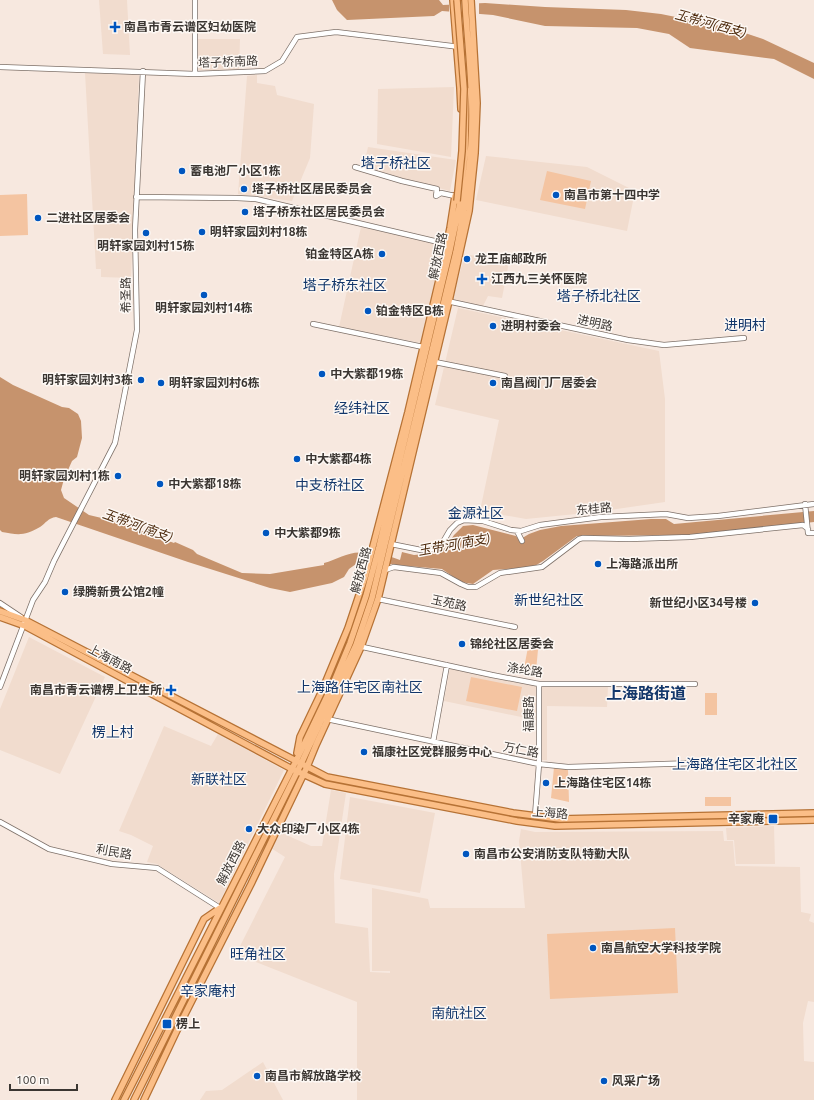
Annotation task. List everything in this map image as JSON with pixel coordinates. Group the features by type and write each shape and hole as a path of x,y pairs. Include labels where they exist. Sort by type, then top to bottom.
{"main road":[{"path":"144,1100 179,1026 304,775 325,718 378,599 385,570 384,546 408,412 456,199 461,123 460,88 453,0"},
{"path":"450,250 462,151 464,89 458,0"},
{"name":"解放西路","path":"298,763 350,643 366,596 371,575 384,546 447,301 468,184 472,116 470,74 464,26 458,0"},
{"path":"466,0 470,38 470,74"},
{"name":"解放西路","path":"358,646 372,598 384,546 460,203 466,152 467,116 464,26 466,0"},
{"path":"298,763 300,737 321,693 348,628 365,577 384,546 435,362 447,301 469,211 474,161 477,103 471,0"},
{"name":"上海南路","path":"0,611 298,763"},
{"name":"上海南路","path":"0,617 24,623 294,770"},
{"name":"解放西路","path":"124,1100 220,908 294,770 325,718"},
{"name":"上海路","path":"298,763 327,777 535,816 560,819 814,814"},
{"name":"解放西路","path":"134,1100 294,770"},
{"name":"上海路","path":"294,770 318,782 330,785 517,821 555,826 814,820"},
{"path":"115,1100 204,919 220,908"}],"street":[{"path":"195,0 195,74"},
{"name":"塔子桥南路","path":"0,67 195,74 265,71 282,61 297,37 336,32 464,48"},
{"name":"希圣路","path":"24,623 33,600 45,582 72,525 115,443 137,330 135,230 144,71"},
{"path":"355,167 402,181 438,189 436,196 441,193 456,199"},
{"path":"136,197 256,199 447,244"},
{"name":"进明路","path":"447,301 628,340 664,345 744,338"},
{"path":"313,324 423,347"},
{"path":"435,362 505,376"},
{"name":"东桂路","path":"384,546 421,550 435,549 443,542 450,530 457,523 464,520 483,521 517,531 527,530 540,525 601,518 666,514 688,518 718,516 814,504"},
{"path":"805,506 808,533 814,533"},
{"path":"385,570 394,567 441,573 468,587 476,587 500,573 535,566 542,567 579,539 583,538 629,539 690,537 803,525 808,529"},
{"path":"517,531 522,541"},
{"name":"玉苑路","path":"378,599 515,627"},
{"name":"上海南路","path":"0,602 24,623"},
{"path":"0,688 24,623"},
{"name":"涤纶路","path":"358,646 539,684 694,684"},
{"path":"433,742 447,665"},
{"name":"福康路","path":"535,816 539,764 539,684"},
{"name":"万仁路","path":"325,718 539,764 568,766 696,763"},
{"name":"利民路","path":"0,822 49,849 112,864 157,868 220,908"}],"shaded area":[{"name":"南昌市青云谱区妇幼医院","path":"99,0 127,0 130,55 103,54"},
{"path":"198,39 240,39 239,70 198,70"},
{"path":"85,73 139,75 131,278 101,277 101,269 96,269"},
{"path":"257,75 257,83 275,86 277,95 314,104 310,158 292,201 238,194 247,76"},
{"path":"454,87 451,157 377,144 378,89"},
{"path":"368,147 456,160 450,191 363,168"},
{"name":"南昌市第十四中学","path":"486,156 587,167 635,191 627,231 476,200"},
{"path":"547,171 591,181 585,209 540,200"},
{"path":"27,194 28,235 0,236 0,195"},
{"path":"361,227 444,245 421,343 339,327"},
{"name":"江西九三关怀医院","path":"465,254 509,262 502,298 488,296 483,306 452,301"},
{"path":"458,308 659,351 665,399 665,502 596,512 526,519 480,511 499,420 435,405"},
{"path":"29,637 105,677 60,774 0,750 0,709"},
{"path":"530,637 539,639 536,671 524,668"},
{"path":"450,668 537,686 536,720 444,701"},
{"path":"471,677 522,687 517,711 466,701"},
{"path":"538,685 608,686 607,707 547,706 547,760 537,760"},
{"path":"705,693 717,693 717,715 705,715"},
{"path":"164,726 211,746 218,734 284,770 219,903 157,864 147,862 153,846 119,831"},
{"path":"554,767 568,769 569,802 551,798"},
{"name":"南昌航空大学科技学院","path":"331,790 346,793 334,874 335,923 368,928 370,972 390,973 390,971 372,971 372,888 428,899 430,908 525,908 519,841 521,829 535,832 723,831 724,841 733,841 735,866 800,867 801,912 811,914 809,921 814,923 814,1002 808,1001 803,1023 804,1061 814,1062 814,1100 357,1100 357,1002 236,954 285,857 266,845 273,829 311,846 322,846"},
{"path":"350,797 435,813 420,893 340,879"},
{"path":"705,797 731,797 731,806 705,806"},
{"path":"774,826 775,864 736,864 734,840 727,840 726,828"},
{"path":"675,928 678,993 550,999 547,934"},
{"name":"南昌市解放路学校","path":"263,1062 283,1100 200,1100 206,1091 222,1090"}],"water":[{"path":"332,0 439,0 443,5 485,3 626,10 661,14 730,28 763,39 814,63 814,79 774,59 690,48 669,34 637,28 545,26 493,15 442,11 434,16 347,20 337,10"},
{"name":"玉带河(南支)","path":"0,377 13,385 62,407 69,408 78,414 81,421 82,438 77,457 72,461 64,479 61,490 64,498 89,515 131,525 137,529 174,543 175,542 193,550 197,554 242,573 270,574 324,565 324,563 350,554 360,552 365,553 369,549 400,560 402,552 414,555 437,553 445,548 454,535 463,526 473,525 516,536 519,540 540,530 561,526 651,519 666,519 674,524 814,511 814,522 702,535 577,536 533,567 493,570 473,584 461,582 442,569 396,565 363,559 349,569 344,577 332,583 290,592 270,588 188,562 56,517 35,530 26,533 17,534 2,532 0,530"}],"pier":[{"path":"479,1 479,16 449,14 449,3"}],"place":[{"name":"南昌市青云谱区妇幼医院","path":"115,27"},
{"name":"蓄电池厂小区1栋","path":"182,171"},
{"name":"塔子桥社区居民委员会","path":"244,189"},
{"name":"南昌市第十四中学","path":"556,195"},
{"name":"塔子桥东社区居民委员会","path":"245,212"},
{"name":"二进社区居委会","path":"38,218"},
{"name":"明轩家园刘村18栋","path":"202,232"},
{"name":"明轩家园刘村15栋","path":"146,233"},
{"name":"铂金特区A栋","path":"382,254"},
{"name":"龙王庙邮政所","path":"467,259"},
{"name":"江西九三关怀医院","path":"482,279"},
{"name":"明轩家园刘村14栋","path":"204,295"},
{"name":"铂金特区B栋","path":"368,311"},
{"name":"进明村委会","path":"493,326"},
{"name":"中大紫都19栋","path":"322,374"},
{"name":"明轩家园刘村3栋","path":"141,380"},
{"name":"明轩家园刘村6栋","path":"161,383"},
{"name":"南昌阀门厂居委会","path":"493,383"},
{"name":"中大紫都4栋","path":"297,459"},
{"name":"明轩家园刘村1栋","path":"118,476"},
{"name":"中大紫都18栋","path":"160,484"},
{"name":"中大紫都9栋","path":"266,533"},
{"name":"上海路派出所","path":"598,564"},
{"name":"绿腾新贵公馆2幢","path":"65,592"},
{"name":"新世纪小区34号楼","path":"755,603"},
{"name":"锦纶社区居委会","path":"462,644"},
{"name":"南昌市青云谱楞上卫生所","path":"171,690"},
{"name":"福康社区党群服务中心","path":"364,752"},
{"name":"上海路住宅区14栋","path":"546,783"},
{"name":"辛家庵","path":"773,819"},
{"name":"大众印染厂小区4栋","path":"249,829"},
{"name":"南昌市公安消防支队特勤大队","path":"466,854"},
{"name":"南昌航空大学科技学院","path":"593,948"},
{"name":"楞上","path":"167,1024"},
{"name":"南昌市解放路学校","path":"257,1076"},
{"name":"风采广场","path":"604,1081"}],"district":[{"name":"塔子桥社区","path":"396,163"},
{"name":"塔子桥东社区","path":"345,285"},
{"name":"塔子桥北社区","path":"599,296"},
{"name":"进明村","path":"745,325"},
{"name":"经纬社区","path":"362,408"},
{"name":"中支桥社区","path":"330,485"},
{"name":"金源社区","path":"476,513"},
{"name":"新世纪社区","path":"549,600"},
{"name":"上海路住宅区南社区","path":"360,687"},
{"name":"上海路街道","path":"646,693"},
{"name":"楞上村","path":"113,732"},
{"name":"上海路住宅区北社区","path":"735,764"},
{"name":"新联社区","path":"219,779"},
{"name":"旺角社区","path":"258,954"},
{"name":"辛家庵村","path":"208,991"},
{"name":"南航社区","path":"459,1013"}],"water label":[{"name":"玉带河(西支)","path":"711,23"}]}
